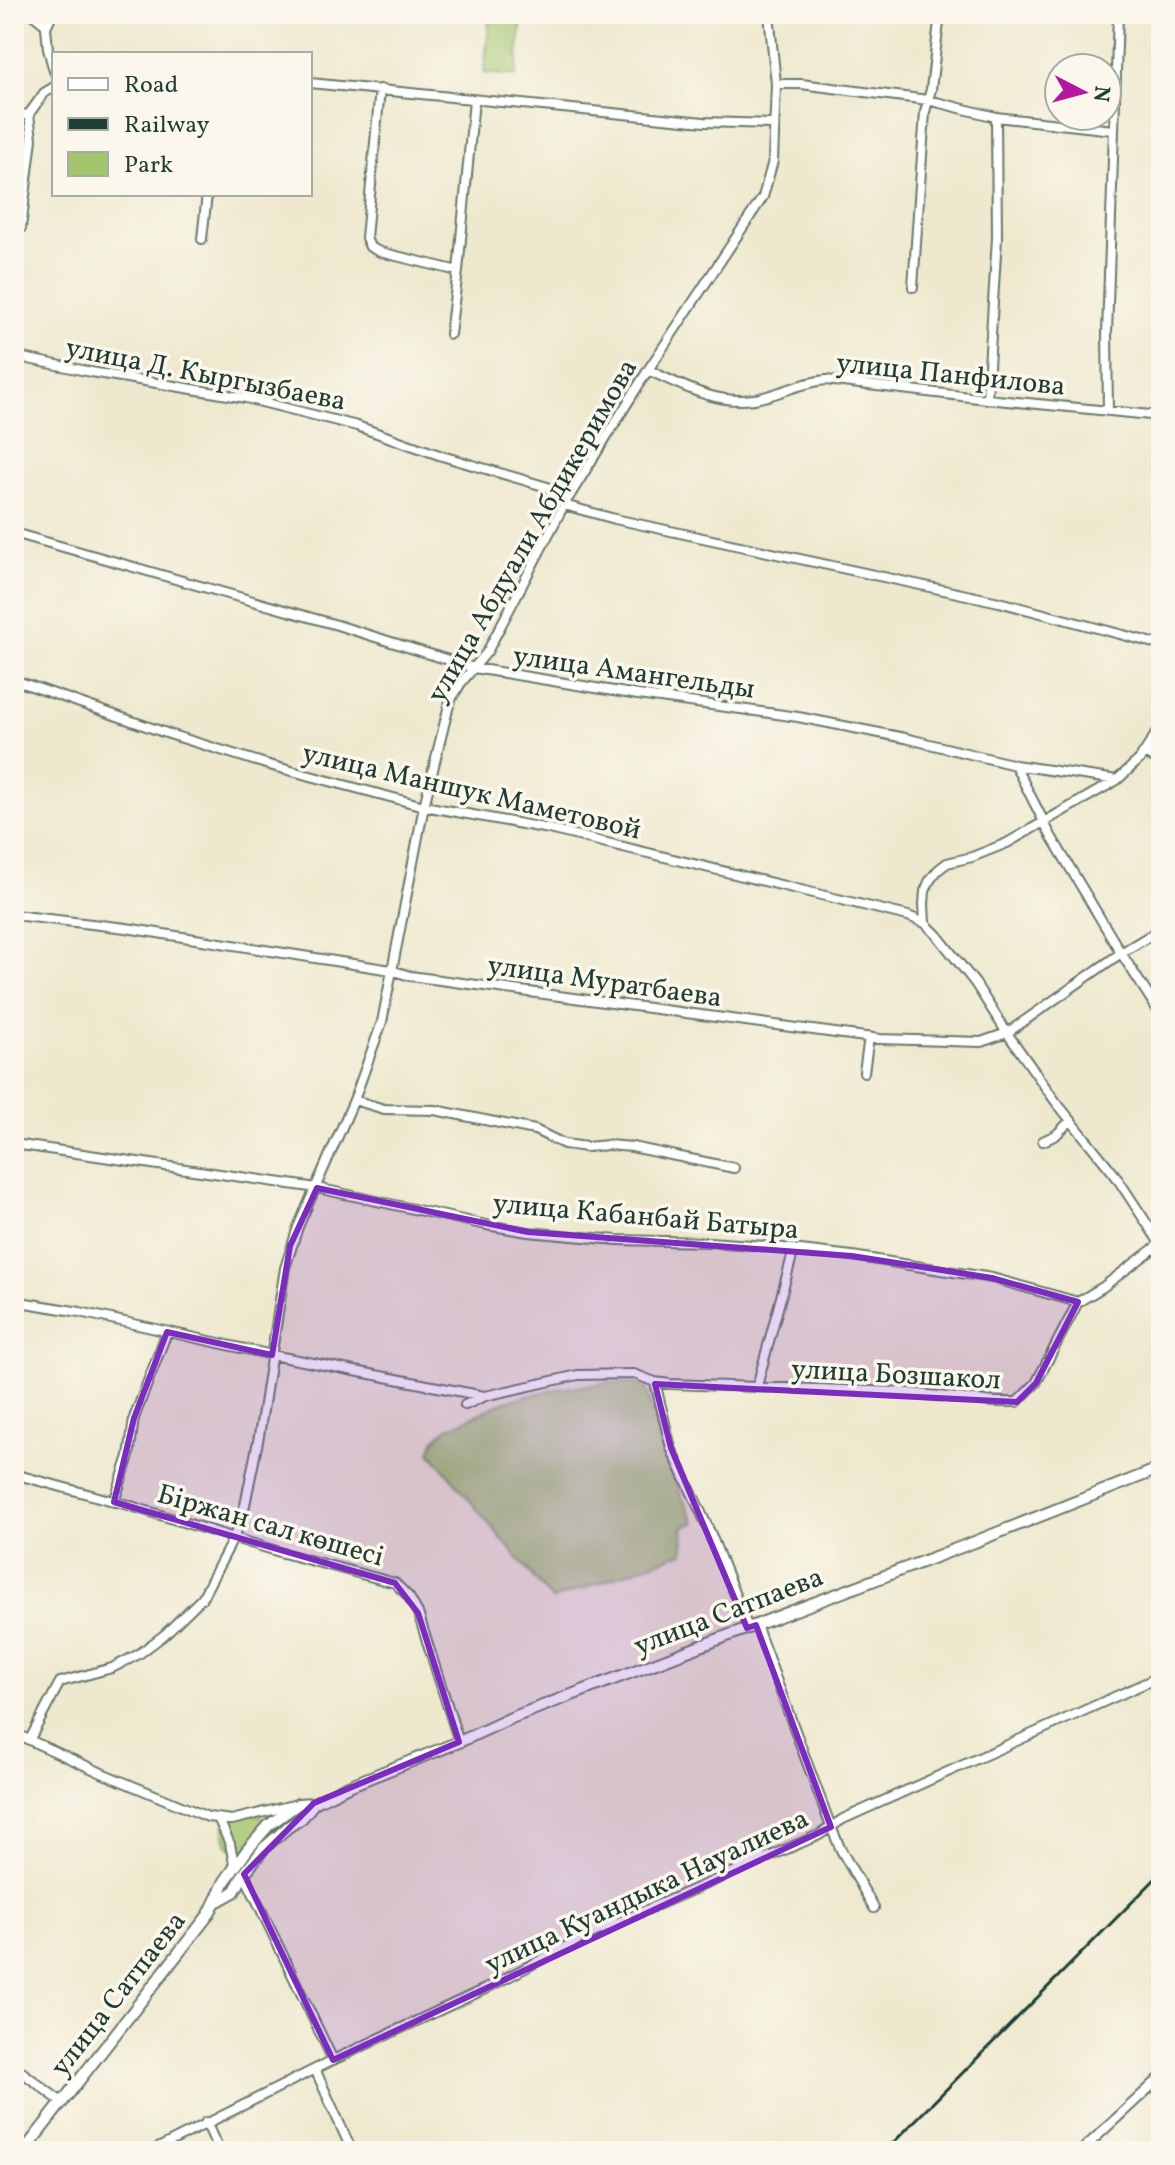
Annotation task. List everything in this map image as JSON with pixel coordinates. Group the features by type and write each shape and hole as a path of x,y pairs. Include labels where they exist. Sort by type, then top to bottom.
{"street":[{"path":"32,14 46,25"},
{"path":"52,14 46,25 52,64"},
{"name":"улица Абдуали Абдикеримова","path":"30,1739 60,1682 112,1668 139,1654 185,1616 202,1598 234,1537 245,1505 290,1246 354,1100 382,1022 424,806 450,701 487,652 564,505 648,370 763,197 773,161 776,84 769,14"},
{"path":"913,287 928,100 940,14"},
{"path":"1116,52 1118,14"},
{"path":"312,83 689,120 774,124"},
{"path":"776,84 801,84 928,100 996,117 1043,122"},
{"path":"21,228 32,139 29,114 44,93 52,88"},
{"path":"380,89 366,238 370,247 458,271"},
{"path":"450,334 474,100"},
{"path":"14,116 29,114"},
{"path":"987,399 997,238 996,117"},
{"path":"1108,411 1113,132"},
{"path":"202,239 207,196"},
{"name":"улица Д. Кыргызбаева","path":"14,356 137,381 246,398 357,426 442,456 571,494"},
{"name":"улица Панфилова","path":"648,370 708,396 734,400 755,399 826,380 1161,416"},
{"path":"564,505 999,602 1161,645"},
{"name":"улица Амангельды","path":"14,533 337,625 474,668 798,717 905,738 1015,765 1117,780"},
{"name":"улица Маншук Маметовой","path":"14,680 269,765 424,806 549,829 908,916 925,923"},
{"path":"1078,1302 1161,1244 1115,1175 1007,1033 975,983 925,923 925,891 930,880 947,863 1007,843 1117,780 1140,759 1161,726"},
{"path":"1143,753 1161,758"},
{"path":"1015,765 1051,836 1161,1015"},
{"name":"улица Муратбаева","path":"14,915 126,928 391,970 410,976 869,1037 981,1042 1007,1033 1121,953 1161,929"},
{"path":"864,1072 869,1037"},
{"path":"354,1100 384,1109 435,1110 535,1130 564,1144 632,1147 734,1168"},
{"path":"1043,1141 1056,1135 1071,1120"},
{"name":"улица Кабанбай Батыра","path":"14,1144 317,1188 528,1232 617,1240 709,1242 852,1256 992,1278 1078,1302"},
{"path":"757,1386 794,1249"},
{"path":"14,1301 485,1396"},
{"name":"улица Бозшакол","path":"485,1396 578,1375 634,1374 655,1382 901,1392 1017,1402 1036,1383 1078,1302"},
{"path":"114,1502 129,1456 134,1418 167,1332"},
{"path":"655,1382 671,1448 752,1627 841,1850 874,1908"},
{"path":"465,1405 485,1396"},
{"name":"улица Сатпаева","path":"239,1871 269,1825 298,1804 314,1803 511,1718 1161,1468"},
{"name":"Біржан сал көшесі","path":"14,1474 395,1583 403,1589 418,1613 459,1742"},
{"name":"улица Куандыка Науалиева","path":"152,2151 333,2060 485,1989 586,1936 819,1835 843,1819 1161,1676"},
{"path":"14,1733 104,1774 219,1820 232,1820 298,1804"},
{"name":"улица Сатпаева","path":"24,2151 216,1902 225,1881 302,1818 314,1803"},
{"path":"219,1820 239,1871 333,2060"},
{"path":"14,2066 63,2103"},
{"path":"315,2069 352,2151"},
{"path":"1081,2151 1161,2077"},
{"path":"206,2122 219,2151"}],"highlighted area":[{"path":"317,1188 528,1232 852,1256 992,1278 1078,1302 1036,1383 1017,1402 655,1384 671,1448 747,1628 756,1625 831,1827 333,2060 244,1874 314,1803 459,1742 418,1613 395,1583 114,1502 134,1418 167,1332 272,1355 290,1246"}],"green space":[{"path":"490,14 522,17 516,76 484,73"},
{"path":"605,1383 634,1383 647,1390 663,1458 695,1523 683,1527 684,1552 552,1600 430,1452 435,1439 448,1428 506,1401 552,1390"},
{"path":"246,1810 261,1817 268,1832 261,1847 246,1854 231,1847 224,1832 231,1817"}],"railway":[{"path":"885,2151 1161,1873"}]}
